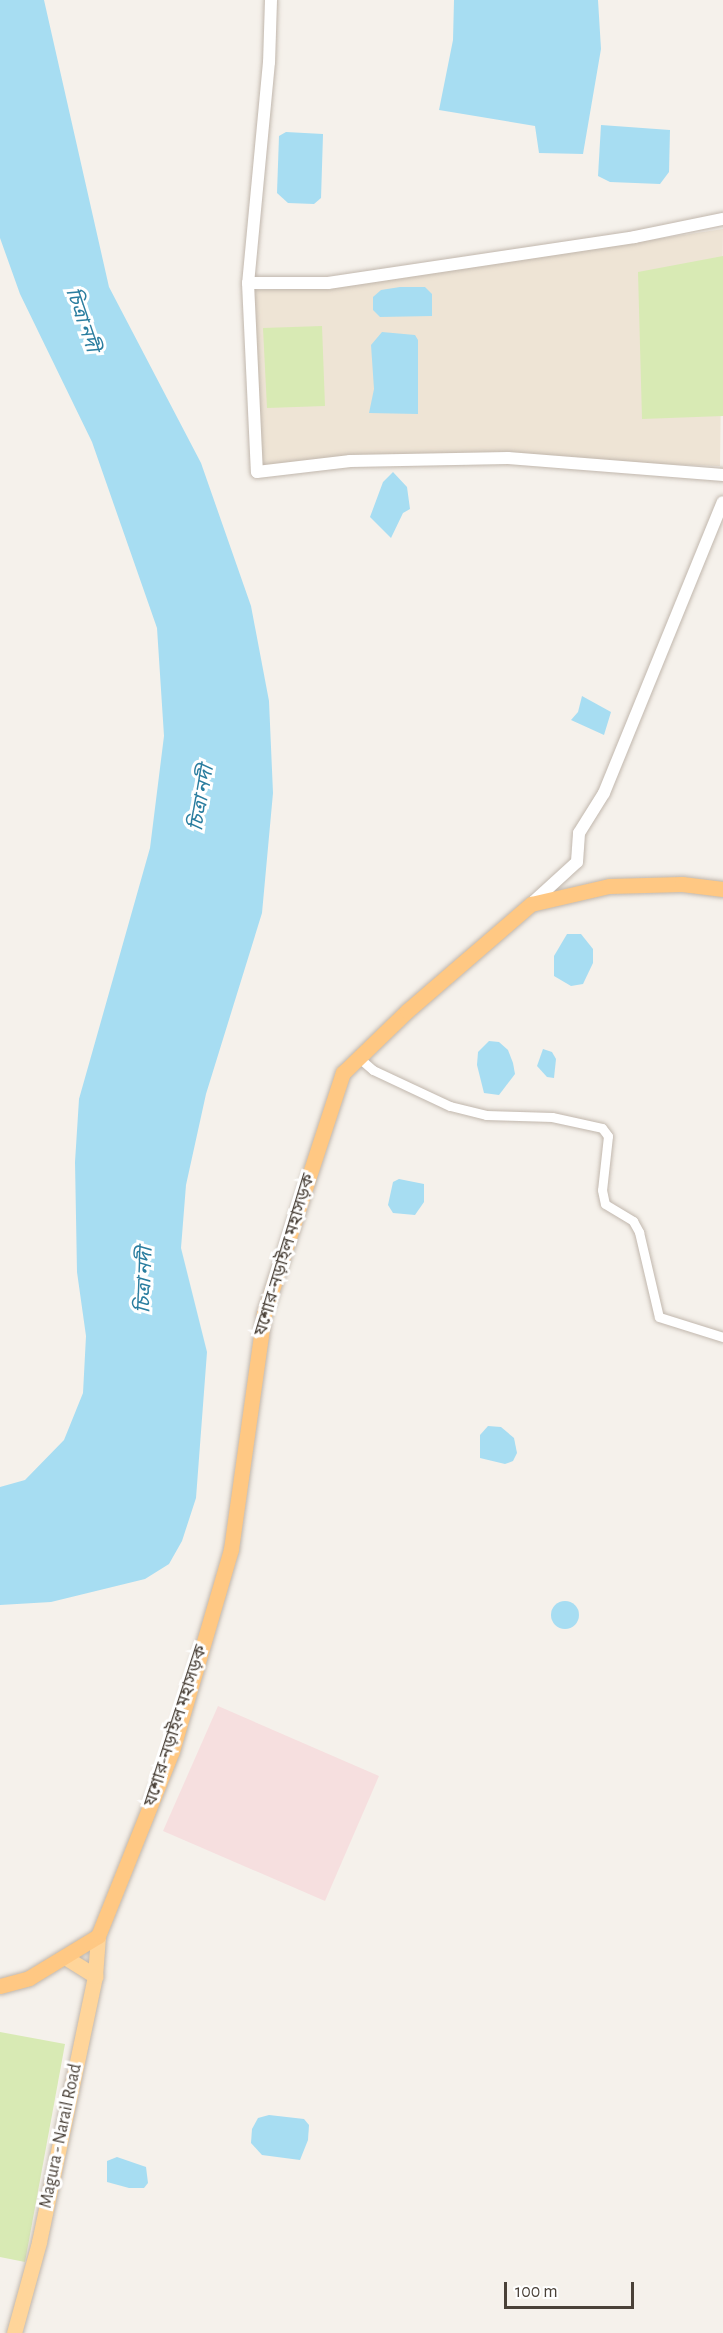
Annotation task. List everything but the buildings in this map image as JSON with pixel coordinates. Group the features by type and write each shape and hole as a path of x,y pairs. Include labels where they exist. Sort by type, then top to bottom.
{"highway":[{"name":"যশোর-নড়াইল মহাসড়ক","path":"98,1936 172,1751 231,1549 264,1314 343,1073 358,1057 531,904 609,886 682,884 723,889"},
{"path":"0,1986 29,1978 98,1936"}],"main road":[{"name":"Magura - Narail Road","path":"14,2333 39,2242 95,1976 98,1936"},
{"path":"65,1957 95,1976"}],"street":[{"path":"271,0 269,62 248,284 257,472 350,461 508,458 723,475"},
{"path":"248,284 351,280 635,237 723,219"},
{"path":"531,904 577,862 579,832 604,793 723,502"},
{"path":"358,1057 373,1070 450,1106 486,1115 552,1117 602,1128 608,1136 602,1190 605,1204 633,1221 639,1232 659,1317 723,1337"}],"shaded area":[{"path":"723,229 720,466 539,460 261,469 252,290 332,288"},
{"path":"218,1706 379,1776 325,1901 163,1831"}],"green space":[{"path":"723,256 723,416 642,419 638,272"},
{"path":"322,326 325,406 267,408 263,328"},
{"path":"0,2032 65,2044 25,2262 0,2257"}],"water":[{"name":"চিত্রা নদী","path":"0,0 44,0 109,287 201,463 251,606 269,701 273,793 262,913 206,1094 186,1185 181,1248 207,1352 196,1498 182,1541 169,1564 145,1579 51,1602 0,1605 0,1487 25,1480 64,1440 83,1393 86,1336 77,1272 75,1162 79,1099 150,848 164,736 157,628 92,442 20,294 0,238"},
{"path":"454,0 598,0 601,49 583,154 539,153 535,126 439,110 453,40"},
{"path":"601,125 670,130 669,172 660,184 610,182 598,176"},
{"path":"286,132 323,134 321,198 314,204 288,203 277,193 279,136"},
{"path":"425,287 432,294 432,316 380,317 373,310 373,297 381,290"},
{"path":"382,332 415,335 418,340 418,414 369,413 374,389 371,345"},
{"path":"393,472 407,487 410,509 403,513 391,538 370,517 383,482"},
{"path":"582,696 611,712 604,735 571,720 578,712"},
{"path":"567,934 581,934 593,949 593,963 583,984 571,986 554,976 554,956"},
{"path":"489,1041 499,1042 508,1050 513,1063 515,1074 499,1095 484,1093 477,1065 478,1052"},
{"path":"543,1049 552,1052 556,1059 554,1078 547,1077 537,1066"},
{"path":"399,1179 424,1184 424,1202 415,1215 393,1213 388,1205 393,1182"},
{"path":"488,1426 501,1427 514,1438 517,1453 513,1461 505,1464 480,1458 480,1435"},
{"path":"565,1601 575,1605 579,1615 575,1625 565,1629 555,1625 551,1615 555,1605"},
{"path":"269,2115 304,2119 309,2125 308,2140 300,2160 262,2155 251,2143 252,2129 258,2118"},
{"path":"117,2157 146,2167 148,2183 144,2188 129,2188 107,2182 107,2161"}]}
